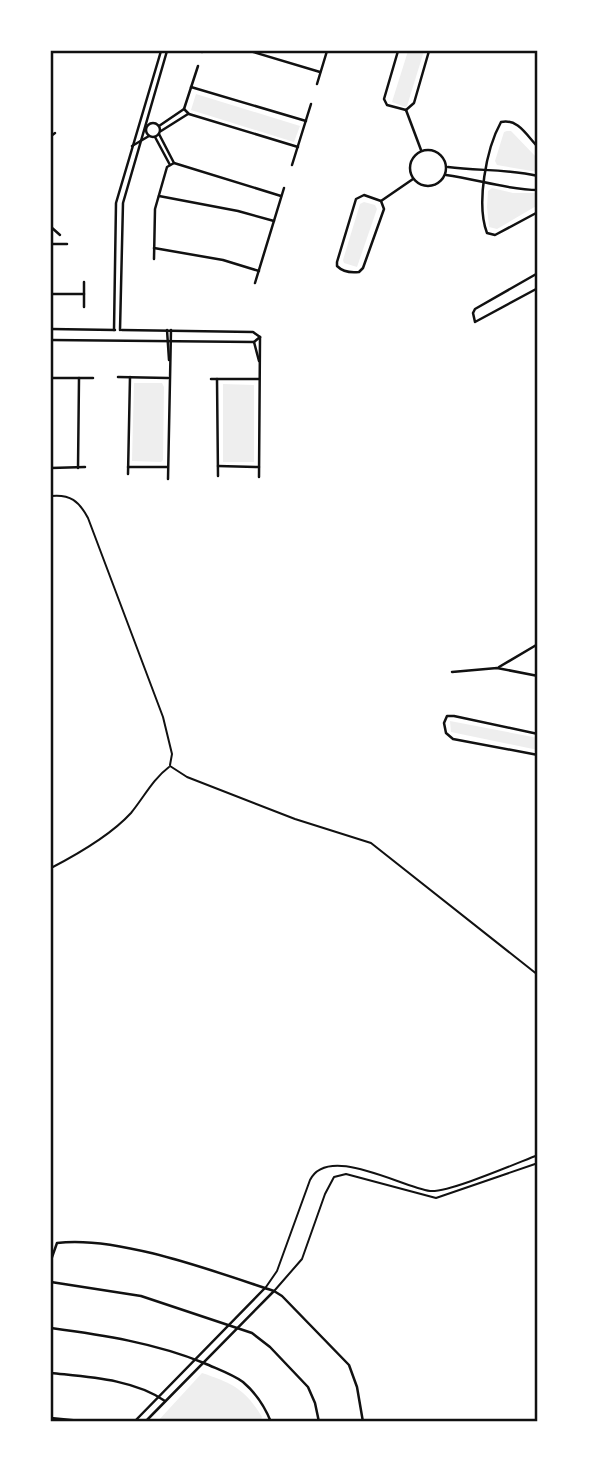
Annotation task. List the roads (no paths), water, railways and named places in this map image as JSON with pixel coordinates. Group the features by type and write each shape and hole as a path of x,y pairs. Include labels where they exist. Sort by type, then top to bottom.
{"street":[{"path":"114,330 116,203 161,51"},
{"path":"120,330 123,202 167,51"},
{"path":"250,51 320,72"},
{"path":"317,83 327,51"},
{"path":"398,51 384,99 387,105 406,110"},
{"path":"406,110 414,103 429,51"},
{"path":"155,137 184,109 198,66"},
{"path":"191,87 306,121"},
{"path":"292,165 311,104"},
{"path":"144,106 150,124 160,130 172,164"},
{"path":"184,109 189,114 298,147"},
{"path":"406,110 421,152"},
{"path":"160,130 189,114"},
{"path":"538,148 515,122 501,122 486,171 482,213 487,233 495,235 538,212"},
{"path":"149,136 146,129 150,124"},
{"path":"132,146 149,136 155,137 172,164 281,196"},
{"path":"421,152 438,152 447,166 446,175 434,186 422,186 413,179 411,163 421,152"},
{"path":"154,258 155,209 167,167 172,164"},
{"path":"447,166 486,171 518,171 538,176"},
{"path":"446,175 484,181 505,188 538,190"},
{"path":"381,201 413,179"},
{"path":"255,283 284,188"},
{"path":"365,195 381,201 384,209 363,268 359,272 341,270 337,267 337,262 356,199 365,195"},
{"path":"159,196 238,211 274,221"},
{"path":"51,227 60,235"},
{"path":"51,244 67,244"},
{"path":"115,245 121,245"},
{"path":"154,248 223,260 259,271"},
{"path":"538,273 475,309 472,313 475,323 538,288"},
{"path":"83,307 84,282"},
{"path":"51,294 84,294"},
{"path":"51,329 253,332 260,337"},
{"path":"168,479 169,330"},
{"path":"51,340 254,342 260,337"},
{"path":"259,361 260,337"},
{"path":"254,342 259,361 259,477"},
{"path":"118,377 169,377"},
{"path":"128,474 130,377"},
{"path":"51,378 93,378"},
{"path":"78,468 79,378"},
{"path":"211,379 259,379"},
{"path":"218,379 218,476"},
{"path":"218,466 259,467"},
{"path":"51,468 85,467"},
{"path":"128,467 168,467"},
{"path":"497,668 538,644"},
{"path":"452,672 497,668 538,676"},
{"path":"538,734 454,716 447,716 444,723 447,736 538,755"},
{"path":"51,1261 57,1243 69,1241 118,1246 274,1291 282,1296 349,1366 357,1387 363,1422"},
{"path":"51,1282 141,1296 253,1333 308,1387 318,1422"},
{"path":"134,1422 265,1288"},
{"path":"145,1422 274,1291"},
{"path":"51,1328 120,1338 196,1360 243,1382 258,1398 271,1422"},
{"path":"51,1373 110,1381 165,1401"},
{"path":"51,1418 91,1422"}],"lane":[{"path":"51,496 69,497 82,507 88,518 163,717 172,754 170,766 119,823 51,868"},
{"path":"170,766 187,777 295,819 371,843 538,975"},
{"path":"265,1288 281,1262 310,1180 320,1168 337,1165 435,1191 538,1155"},
{"path":"274,1291 302,1259 328,1185 334,1177 346,1174 436,1198 538,1163"}]}
